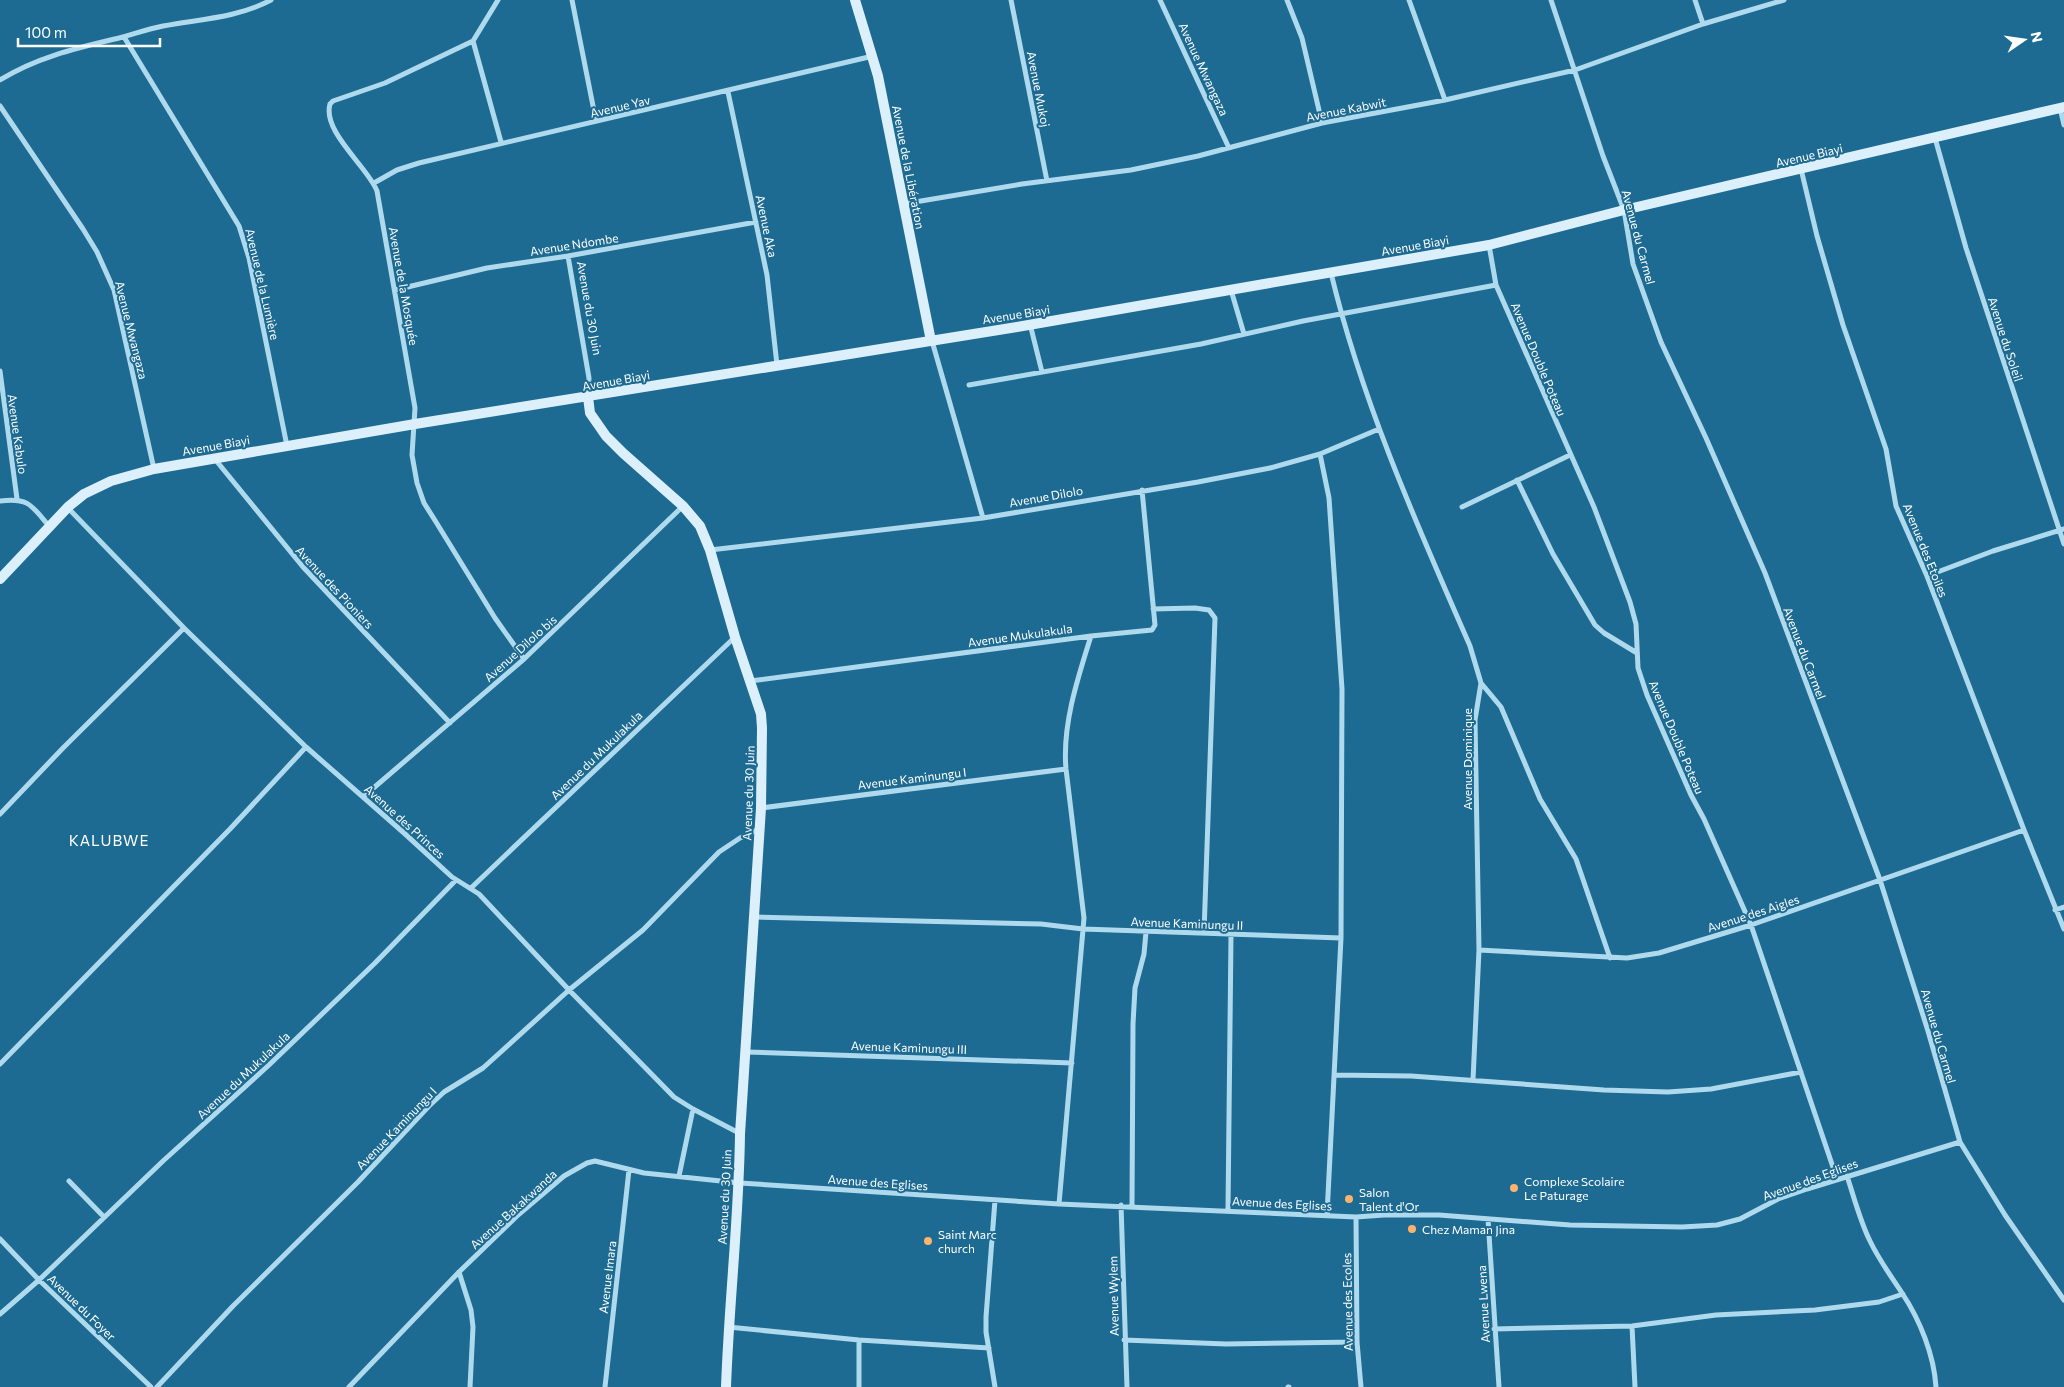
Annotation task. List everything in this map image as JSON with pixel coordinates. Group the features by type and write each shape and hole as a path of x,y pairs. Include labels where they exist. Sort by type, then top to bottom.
{"street":[{"path":"0,80 22,67 46,57 164,26 234,14 271,0"},
{"path":"498,0 473,41 501,142"},
{"path":"572,0 596,121"},
{"name":"Avenue de la Libération","path":"854,0 873,56 932,340"},
{"name":"Avenue Mukoj","path":"1011,0 1047,181"},
{"name":"Avenue Mwangaza","path":"1160,0 1229,148"},
{"path":"1287,0 1302,38 1322,123"},
{"path":"1409,0 1445,100"},
{"name":"Avenue du Carmel","path":"1551,0 1603,156 1624,210 1633,264 1661,342 1706,438 1765,573 1880,880 1928,1031 1960,1142 1990,1192 2064,1300"},
{"path":"1695,0 1703,24"},
{"name":"Avenue Kabwit","path":"903,204 1047,181 1131,170 1229,148 1322,123 1445,100 1575,70 1703,24 1784,0"},
{"name":"Avenue de la Lumière","path":"124,37 239,226 249,258 287,446"},
{"name":"Avenue de la Mosquée","path":"473,41 385,83 338,99 330,104 328,113 341,140 374,183 415,408 413,465 424,503 495,618 524,659"},
{"name":"Avenue Yav","path":"374,183 398,170 501,142 728,92 873,56"},
{"name":"Avenue Aka","path":"728,92 770,298 778,365"},
{"name":"Avenue Mwangaza","path":"0,106 83,229 101,260 114,290 154,469"},
{"path":"2062,108 2064,125"},
{"name":"Avenue Biayi","path":"0,579 68,507 84,494 99,486 154,469 414,424 1030,324 1489,245 1624,210 2062,108"},
{"name":"Avenue du Soleil","path":"1935,138 1966,248 2062,530 2064,544"},
{"name":"Avenue des Etoiles","path":"1801,169 1817,236 1843,325 1886,449 1896,506 1927,576 2064,929"},
{"name":"Avenue Ndombe","path":"395,290 487,268 568,256 756,222"},
{"name":"Avenue Double Poteau","path":"1489,245 1496,285 1594,507 1630,602 1636,624 1638,668 1647,695 1751,926 1802,1072 1836,1179"},
{"name":"Avenue du 30 Juin","path":"568,256 589,378 588,397 590,412 606,436 683,506 700,526 710,550 735,637 759,709 762,728 760,828 740,1134 740,1182 728,1327 726,1387"},
{"name":"Avenue Dominique","path":"1331,273 1341,314 1379,429 1470,646 1481,683 1475,720 1479,950 1473,1080"},
{"path":"969,385 1202,344 1341,314 1496,285"},
{"path":"1231,290 1244,334"},
{"path":"1030,324 1042,372"},
{"path":"932,340 983,518"},
{"name":"Avenue Kabulo","path":"0,371 17,499"},
{"name":"Avenue Dilolo","path":"710,550 983,518 1246,473 1320,454 1379,429"},
{"path":"1320,454 1329,498 1343,705 1341,938 1327,1215"},
{"path":"1462,506 1570,455"},
{"name":"Avenue des Pioniers","path":"214,458 303,568 450,722"},
{"path":"1517,480 1554,554 1595,625 1604,633 1637,653"},
{"name":"Avenue Mukulakula","path":"750,682 1091,636 1152,630 1155,625 1142,490"},
{"path":"0,500 17,499 32,507 50,526"},
{"name":"Avenue Dilolo bis","path":"363,797 524,659 683,506"},
{"name":"Avenue des Princes","path":"68,507 184,628 306,747 456,880 471,888 674,1097 693,1110 740,1134"},
{"path":"1927,576 1993,551 2062,530"},
{"path":"1153,609 1196,608 1210,610 1215,618 1204,934"},
{"path":"0,814 63,748 184,628"},
{"path":"1059,1204 1084,929 1083,898 1066,769 1066,734 1083,660 1091,636"},
{"name":"Avenue du Mukulakula","path":"471,888 735,637"},
{"path":"1481,683 1501,707 1540,799 1576,859 1610,958"},
{"path":"0,1064 230,829 306,747"},
{"name":"Avenue Kaminungu I","path":"760,808 1066,769"},
{"name":"Avenue Kaminungu I","path":"157,1387 198,1342 358,1182 428,1106 444,1092 484,1068 569,990 643,930 719,852 760,828"},
{"name":"Avenue des Aigles","path":"1479,950 1610,958 1642,957 1751,926 2024,830"},
{"name":"Avenue du Mukulakula","path":"0,1314 39,1280 163,1161 269,1065 456,880"},
{"path":"2056,910 2064,907"},
{"name":"Avenue Kaminungu II","path":"754,917 1041,924 1084,929 1146,932 1341,938"},
{"path":"1132,1206 1133,1024 1135,988 1144,954 1146,932"},
{"path":"1228,1210 1231,935"},
{"name":"Avenue Kaminungu III","path":"746,1052 1072,1063"},
{"path":"1334,1075 1411,1076 1604,1090 1668,1092 1711,1089 1802,1072"},
{"path":"679,1176 693,1110"},
{"name":"Avenue des Eglises","path":"740,1182 1059,1204 1121,1205 1356,1217 1430,1215 1562,1225 1682,1227 1717,1225 1740,1219 1778,1199 1836,1179 1960,1142"},
{"name":"Avenue Bakakwanda","path":"349,1387 459,1272 518,1215 571,1172 595,1161 629,1170 740,1182"},
{"name":"Avenue Imara","path":"605,1387 629,1170"},
{"path":"1847,1176 1869,1239 1882,1264 1903,1294 1922,1332 1933,1368 1936,1387"},
{"path":"69,1181 104,1217"},
{"path":"995,1200 986,1317 988,1348 995,1387"},
{"name":"Avenue Wylem","path":"1121,1205 1127,1387"},
{"name":"Avenue des Ecoles","path":"1356,1217 1358,1342 1361,1387"},
{"name":"Avenue Lwena","path":"1488,1219 1498,1387"},
{"name":"Avenue du Foyer","path":"0,1239 39,1280 151,1387"},
{"path":"459,1272 471,1310 474,1327 470,1387"},
{"path":"1494,1329 1632,1326 1716,1314 1815,1310 1879,1302 1903,1294"},
{"path":"1632,1326 1635,1387"},
{"path":"728,1327 859,1340 988,1348"},
{"path":"859,1340 860,1387"},
{"path":"1124,1340 1226,1344 1358,1342"}],"place":[{"name":"Complexe Scolaire Le Paturage","path":"1514,1188"},
{"name":"Salon Talent d'Or","path":"1349,1199"},
{"name":"Chez Maman Jina","path":"1412,1229"},
{"name":"Saint Marc church","path":"928,1241"}],"district":[{"name":"KALUBWE","path":"109,840"}]}
